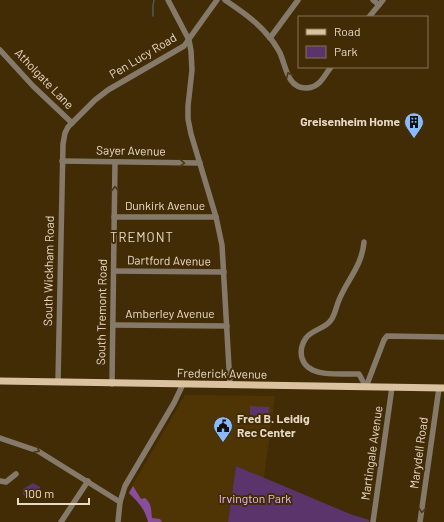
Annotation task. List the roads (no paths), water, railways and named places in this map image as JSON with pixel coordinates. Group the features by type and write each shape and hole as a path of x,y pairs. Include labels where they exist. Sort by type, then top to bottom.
{"main road":[{"name":"Frederick Avenue","path":"0,381 112,384 441,388"}],"street":[{"path":"168,0 189,40 192,70 188,119 191,134 216,217 222,245 230,385"},
{"name":"Pen Lucy Road","path":"72,123 102,95 182,48 218,0"},
{"path":"225,0 255,22 270,38 280,54 288,76 294,84 301,87 310,87 320,82 330,68"},
{"path":"270,38 298,0"},
{"path":"373,0 379,5"},
{"path":"370,16 383,0"},
{"name":"Atholgate Lane","path":"0,50 32,86 72,123"},
{"name":"South Wickham Road","path":"58,382 62,160 64,138 72,123"},
{"name":"Sayer Avenue","path":"62,160 200,163"},
{"name":"South Tremont Road","path":"112,384 115,162"},
{"name":"Dunkirk Avenue","path":"114,217 216,217"},
{"path":"364,242 361,256 353,276 338,301 334,316 331,321 323,327 309,334 303,342 301,352 304,362 311,370 322,373 359,374 366,387"},
{"name":"Dartford Avenue","path":"114,271 224,272"},
{"name":"Amberley Avenue","path":"113,325 227,326"},
{"path":"366,387 384,340 387,336 444,338"},
{"path":"118,522 120,502 125,486 174,403 182,384"},
{"name":"Martingale Avenue","path":"373,522 392,387"},
{"name":"Marydell Road","path":"420,522 441,388"},
{"path":"0,438 38,450 120,502"},
{"path":"0,481 6,482 16,474"},
{"path":"61,522 88,481"}],"waterway":[{"path":"153,16 154,0"}],"place":[{"name":"Greisenheim Home","path":"414,139"},
{"name":"Fred B. Leidig Rec Center","path":"223,443"}],"district":[{"name":"TREMONT","path":"142,237"}],"park label":[{"name":"Irvington Park","path":"255,499"}]}
